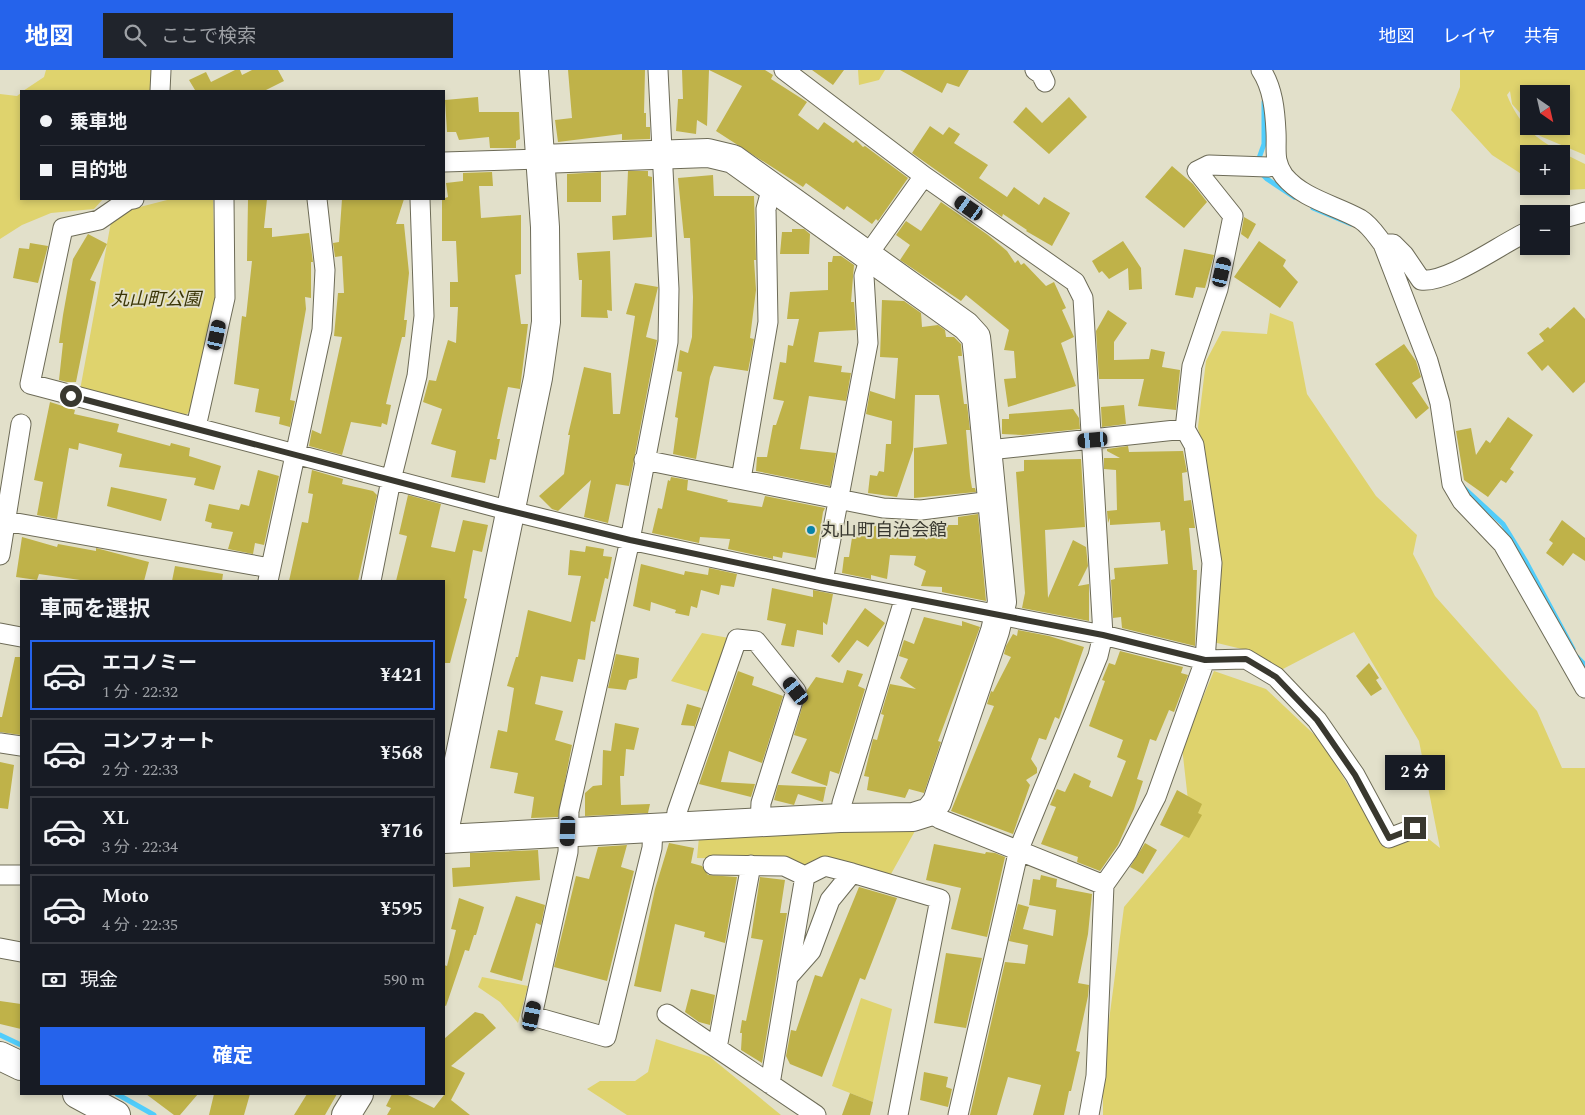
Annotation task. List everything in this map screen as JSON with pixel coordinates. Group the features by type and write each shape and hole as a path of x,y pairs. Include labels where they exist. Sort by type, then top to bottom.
{"street":[{"path":"160,90 162,70"},
{"path":"445,827 538,378 546,322 545,227 534,70"},
{"path":"658,70 669,289 668,342 630,540 569,811 568,852 532,1016 606,1037 652,848 677,812 737,639 756,640 796,691 761,803 760,824"},
{"path":"784,70 924,176 1075,282 1083,298 1093,440 1103,635 1098,656 1019,849 958,1115"},
{"path":"1261,70 1267,80 1273,100 1277,165 1286,177 1305,193 1361,220 1373,230 1383,244 1425,352 1438,394 1452,484 1462,501 1503,544 1585,688"},
{"path":"445,162 708,153 733,159 966,326 976,337 989,450 1002,602 937,802 929,812 913,817 840,818 760,824 568,831 445,839"},
{"path":"1089,1115 1096,1076 1104,885 1128,850 1156,797 1205,660 1212,563 1194,445 1185,429 1192,366 1218,289 1233,216 1198,171 1209,165 1268,167 1277,165"},
{"path":"823,581 840,500 868,343 864,276 869,256 874,246 924,176"},
{"path":"741,479 768,322 766,209 772,187"},
{"path":"128,200 99,220 63,228 30,384 391,480 630,540 823,581 1103,635 1205,660 1246,659 1276,677 1317,720 1355,775 1389,838 1415,828"},
{"path":"196,428 225,298 224,200"},
{"path":"3,520 269,575 322,330 325,270 317,200"},
{"path":"371,580 391,480 416,376 424,316 420,200"},
{"path":"1570,216 1585,212"},
{"path":"1383,244 1393,244 1404,255 1421,280 1431,281 1461,269 1520,236"},
{"path":"0,555 3,520 21,424"},
{"path":"989,450 1185,429"},
{"path":"644,460 883,508 921,510 992,501"},
{"path":"840,818 842,802 905,597"},
{"path":"0,633 20,637"},
{"path":"0,743 20,746"},
{"path":"929,812 940,819 1019,849 1104,885"},
{"path":"713,865 784,866 805,876"},
{"path":"717,1048 751,865"},
{"path":"805,876 825,866 940,899 898,1115"},
{"path":"788,977 811,951 830,900 852,873"},
{"path":"0,875 20,875"},
{"path":"770,1084 805,876"},
{"path":"0,948 20,952"},
{"path":"668,1014 816,1115"},
{"path":"0,1056 20,1066"},
{"path":"79,1095 116,1115"},
{"path":"346,1115 358,1095"}],"green space":[{"path":"46,70 155,70 157,90 24,90 44,77"},
{"path":"858,70 885,70 879,80 859,85"},
{"path":"1460,70 1585,70 1585,155 1570,149 1570,145 1561,145 1539,135 1570,135 1570,85 1520,85 1520,113 1512,104 1510,91 1507,95 1520,118 1520,135 1535,135 1548,145 1520,145 1520,173 1492,155 1451,110 1460,87"},
{"path":"0,94 17,96 20,94 20,200 102,200 94,209 51,213 22,225 0,239"},
{"path":"1570,156 1585,164 1585,189 1570,190"},
{"name":"丸山町公園","path":"167,200 213,200 216,303 193,410 182,417 80,390 111,222 132,209"},
{"path":"1270,313 1293,322 1307,394 1376,496 1417,535 1413,554 1435,596 1537,711 1562,768 1585,768 1585,1115 1103,1115 1103,1066 1124,907 1191,827 1182,747 1214,671 1266,689 1322,742 1386,848 1425,836 1440,848 1419,741 1354,632 1281,670 1246,650 1213,642 1219,563 1198,427 1206,361 1222,331 1267,334"},
{"path":"702,633 734,639 715,694 671,681"},
{"path":"920,822 891,874 825,864 810,871 789,860 697,858 699,837"},
{"path":"482,977 528,986 518,1023 500,1002 478,987"},
{"path":"861,998 892,1009 873,1102 832,1086"},
{"path":"656,1039 710,1057 781,1115 627,1115 587,1089 600,1081 635,1081 648,1072"}],"building":[{"path":"235,70 240,70 242,75 252,70 278,70 284,81 266,90 195,90 189,80 206,72 211,82"},
{"path":"568,70 645,70 644,113 646,113 646,127 650,127 650,139 622,140 622,134 558,142 555,120 572,118"},
{"path":"682,70 709,70 707,126 697,120 696,134 676,131 678,99 683,99"},
{"path":"709,70 765,70 773,75 771,79 807,102 798,115 818,130 824,122 853,143 856,140 863,147 865,146 908,178 878,221 876,219 872,224 847,206 844,210 806,183 803,187 716,131 742,86"},
{"path":"812,70 844,70 833,85"},
{"path":"900,70 969,70 959,87 947,83 942,93"},
{"path":"478,97 479,112 519,112 520,139 516,141 516,148 490,148 489,137 459,140 456,132 447,132 445,100"},
{"path":"1069,97 1087,117 1049,154 1013,122 1026,107 1042,123"},
{"path":"930,126 943,135 949,127 960,134 954,143 988,165 979,178 1007,197 1014,187 1039,205 1044,197 1070,213 1052,246 1026,231 1003,214 1002,217 912,153"},
{"path":"1172,166 1193,184 1207,202 1184,228 1145,197"},
{"path":"628,171 648,171 648,176 652,177 652,237 613,240 612,216 626,215"},
{"path":"492,172 493,186 479,186 481,218 521,215 521,274 515,275 521,324 528,324 520,389 508,387 497,439 500,439 496,460 490,459 485,483 451,477 456,451 431,444 442,409 423,402 429,380 436,381 448,340 456,343 458,307 450,307 450,282 458,282 456,241 442,241 442,200 448,197 446,183 463,181 463,173"},
{"path":"601,172 601,202 567,202 567,174"},
{"path":"713,175 714,196 754,196 756,290 750,338 754,339 748,371 714,366 710,377 696,459 673,454 678,418 675,417 682,372 677,371 680,350 688,353 692,337 693,297 690,238 684,238 678,178"},
{"path":"248,200 267,200 264,228 272,228 272,237 309,233 313,262 311,262 311,298 305,297 306,309 290,400 295,401 290,427 279,424 280,417 255,412 259,389 234,384 242,316 246,317 252,261 247,261"},
{"path":"342,200 404,200 396,224 404,224 409,273 404,320 407,320 405,337 402,337 386,404 391,405 387,425 382,423 381,427 351,422 342,455 309,446 312,430 321,434 342,337 334,336 338,293 344,293 342,256 335,257 333,243 339,242"},
{"path":"941,202 988,235 1007,251 1015,263 1018,260 1021,265 1024,263 1046,286 1054,282 1066,308 1062,310 1074,337 1061,343 1076,386 1008,407 1004,379 1016,378 1014,351 1004,350 1009,330 966,295 961,301 900,260 910,245 896,235 906,221 921,231"},
{"path":"1244,217 1256,224 1248,239 1241,234"},
{"path":"792,229 804,229 810,234 809,254 780,254 782,232 792,232"},
{"path":"88,234 107,244 90,280 96,282 76,382 67,382 59,380 63,343 59,343 73,259"},
{"path":"1123,241 1141,268 1142,289 1129,290 1128,268 1109,279 1102,271 1099,273 1092,261"},
{"path":"1259,241 1286,260 1283,266 1298,282 1280,308 1234,277"},
{"path":"30,243 48,246 38,283 13,278 19,248 29,249"},
{"path":"1184,249 1214,255 1205,288 1196,287 1193,298 1175,295"},
{"path":"610,251 612,311 607,310 608,318 581,317 582,280 579,280 577,253"},
{"path":"833,256 841,256 854,265 851,302 854,302 856,330 819,332 814,362 842,366 841,372 851,373 846,401 809,396 800,449 836,453 830,486 756,471 757,457 767,457 773,425 776,425 784,401 773,399 780,362 786,363 788,345 793,346 799,319 787,319 790,292 828,290 828,262 832,262"},
{"path":"635,283 658,287 646,337 657,340 629,486 616,484 608,523 584,517 591,480 558,511 552,509 539,496 564,474 570,435 568,435 584,367 611,373 613,414 620,414 635,316 626,314"},
{"path":"882,300 904,301 921,313 922,327 938,325 945,330 946,337 954,337 961,344 962,356 958,356 964,404 967,404 970,430 966,430 970,476 972,488 975,488 976,492 914,498 914,448 947,444 939,395 915,395 913,450 897,497 868,493 870,475 877,476 879,471 884,472 886,444 891,444 892,421 866,414 870,391 895,399 898,358 880,357"},
{"path":"1574,307 1585,319 1585,382 1573,393 1548,365 1542,371 1527,353 1544,341 1539,334 1548,327 1550,329"},
{"path":"1108,310 1127,323 1114,342 1114,360 1149,359 1151,349 1165,352 1162,367 1180,370 1176,410 1138,406 1144,379 1099,379 1096,331"},
{"path":"1404,344 1416,361 1421,377 1412,383 1429,408 1416,419 1375,364"},
{"path":"50,402 75,410 74,414 119,424 117,432 170,446 171,443 190,448 189,456 221,466 214,490 194,485 196,478 119,467 122,454 79,443 78,450 69,448 57,519 37,515 43,482 34,480"},
{"path":"1124,405 1126,424 1102,427 1101,407"},
{"path":"1073,409 1079,418 1080,429 1023,435 1002,434 1002,419 1009,419 1009,414"},
{"path":"1508,417 1533,435 1510,469 1514,472 1506,483 1501,480 1488,497 1464,480 1456,431 1471,428 1476,455 1486,440 1490,443"},
{"path":"1128,446 1129,452 1183,451 1187,472 1182,473 1184,501 1191,500 1195,528 1189,528 1193,570 1197,570 1195,646 1122,628 1121,617 1113,618 1111,580 1115,579 1114,568 1168,564 1165,530 1161,531 1160,522 1110,525 1110,518 1108,523 1107,511 1117,510 1116,470 1104,469 1104,458 1120,458 1107,451 1107,449"},
{"path":"1081,459 1085,527 1045,530 1048,598 1073,540 1086,547 1088,566 1078,586 1089,584 1089,621 1022,608 1025,593 1016,472 1024,471 1024,460"},
{"path":"258,470 279,476 264,545 255,543 253,554 228,549 233,532 211,528 212,523 205,521 209,504 239,510 241,504 249,506"},
{"path":"312,470 343,479 342,484 373,491 377,495 358,580 289,580 302,522 308,523 313,494 308,493"},
{"path":"671,477 688,480 687,490 728,500 727,502 762,507 765,496 825,508 816,558 783,552 782,558 773,556 773,559 728,549 730,539 700,537 699,543 652,533 658,508 662,509 668,480 670,481"},
{"path":"111,487 167,499 161,521 107,506"},
{"path":"408,495 441,504 431,547 455,552 463,520 488,525 482,552 473,550 464,598 467,599 450,663 445,663 445,580 396,580 407,536 399,534"},
{"path":"978,514 986,601 942,592 942,587 921,586 926,571 914,565 916,556 890,555 887,579 871,575 871,579 842,573 844,557 849,557 854,525 888,525 884,538 913,537 913,525 958,525 958,517"},
{"path":"1562,520 1585,538 1585,561 1573,553 1563,566 1546,553 1553,543 1549,540"},
{"path":"22,537 57,547 58,544 96,551 96,548 149,562 144,580 80,580 39,574 37,580 16,577"},
{"path":"586,546 604,549 603,556 612,557 608,579 605,578 595,622 591,621 585,660 578,659 573,682 541,676 535,704 563,711 555,740 572,745 558,817 531,818 534,797 514,793 518,773 490,768 498,730 507,732 514,688 507,686 516,657 518,657 528,610 571,622 581,576 568,575 570,550 585,552"},
{"path":"641,564 684,575 685,571 708,575 709,568 737,574 734,587 721,585 719,595 701,590 697,608 691,606 689,616 675,613 676,610 651,602 650,611 633,606"},
{"path":"175,566 223,574 222,580 172,580"},
{"path":"772,588 813,597 813,590 833,594 827,625 823,622 823,635 797,630 794,647 781,645 786,624 767,620"},
{"path":"865,608 885,623 868,647 857,640 839,663 831,656"},
{"path":"924,617 962,626 962,621 980,627 938,741 941,742 924,793 909,789 905,798 867,790 869,777 864,776 873,739 877,740 884,715 881,714 890,684 916,689 900,678 908,659 899,656 904,640 914,644"},
{"path":"1018,630 1049,636 1084,647 1059,719 1055,717 1046,740 1039,738 1031,759 1037,768 1037,773 1026,780 1030,785 1013,834 951,811 994,706 987,704 991,691 993,692 1011,657 1004,654 1006,646 1013,634 1017,636"},
{"path":"1120,651 1183,667 1181,673 1188,675 1174,712 1169,710 1156,741 1150,739 1137,779 1143,781 1134,809 1118,845 1100,871 1077,862 1078,857 1041,844 1056,807 1050,805 1057,789 1065,792 1074,773 1091,781 1089,787 1112,797 1126,761 1117,757 1123,740 1089,726 1105,681 1102,680 1109,663 1115,665"},
{"path":"616,654 639,658 637,678 629,680 626,690 608,688"},
{"path":"15,657 20,657 20,735 0,732 0,717 2,717"},
{"path":"1369,663 1379,678 1376,680 1382,689 1371,696 1356,676"},
{"path":"847,670 863,674 858,686 865,689 839,774 830,771 827,786 791,773 807,739 794,735 807,690 816,677 843,683"},
{"path":"738,671 754,677 752,685 783,696 762,763 729,751 721,782 755,784 751,797 699,784"},
{"path":"687,704 701,708 694,729 694,726 681,725"},
{"path":"615,723 639,728 634,750 626,749 624,776 620,776 621,805 650,804 648,813 585,816 585,793 593,786 602,785 603,750 611,751"},
{"path":"0,762 14,765 8,809 0,808"},
{"path":"778,785 826,787 823,802 798,794 794,805 774,800"},
{"path":"1177,790 1202,804 1198,813 1202,815 1189,838 1160,825"},
{"path":"669,843 694,848 691,863 702,866 708,875 737,877 725,943 704,937 705,932 675,924 661,992 634,986 655,889"},
{"path":"1145,843 1157,850 1143,874 1130,867"},
{"path":"934,844 985,854 986,852 995,853 1005,857 987,937 951,929 961,888 926,880"},
{"path":"627,845 621,867 634,871 607,981 554,967 576,876 589,879 598,847"},
{"path":"538,850 540,880 453,887 452,868 470,867 470,853"},
{"path":"1041,875 1057,879 1056,887 1092,894 1088,934 1078,983 1089,985 1088,996 1076,1051 1080,1052 1064,1115 1033,1115 1041,1085 1008,1077 997,1115 970,1115 1005,962 1025,964 1028,945 1009,941 1018,904 1029,907 1023,929 1053,936 1056,910 1029,905 1033,879 1040,880"},
{"path":"760,877 785,880 780,913 787,913 762,1063 741,1050 742,1033 740,1033 742,1020 746,1021 763,940 751,938"},
{"path":"859,887 897,898 865,980 860,978 822,1077 790,1064 786,1056 791,1030 796,1031 815,975 822,977"},
{"path":"516,896 545,905 541,925 536,923 522,981 490,972"},
{"path":"459,898 484,907 476,935 474,935 469,951 465,950 446,1006 445,965 447,966 456,930 451,929"},
{"path":"946,953 982,958 966,1028 934,1023"},
{"path":"691,989 715,995 710,1025 699,1022 685,1012"},
{"path":"0,1001 20,1004 20,1029 0,1024"},
{"path":"475,1012 483,1014 496,1028 451,1066 465,1073 451,1100 470,1115 387,1115 391,1108 386,1106 392,1095 408,1095 434,1108 445,1095 445,1038"},
{"path":"924,1072 948,1077 946,1087 952,1089 948,1107 920,1100"},
{"path":"850,1093 873,1102 870,1115 842,1115"},
{"path":"147,1095 197,1095 180,1115 174,1115"},
{"path":"214,1095 250,1095 244,1115 209,1115"},
{"path":"306,1095 336,1095 325,1115 294,1115"}],"waterway":[{"path":"1258,161 1264,144 1264,102"},
{"path":"1261,173 1294,197"},
{"path":"1313,208 1351,224"},
{"path":"1464,488 1503,524 1525,560 1573,649"},
{"path":"1577,657 1585,665"},
{"path":"0,1035 20,1045"},
{"path":"119,1095 154,1115"}],"place":[{"name":"丸山町自治会館","path":"811,530"}],"route":[{"path":"71,396 295,453 494,507 630,540 823,581 1103,635 1205,660 1246,659 1276,677 1317,720 1355,775 1389,838 1415,828"}]}
